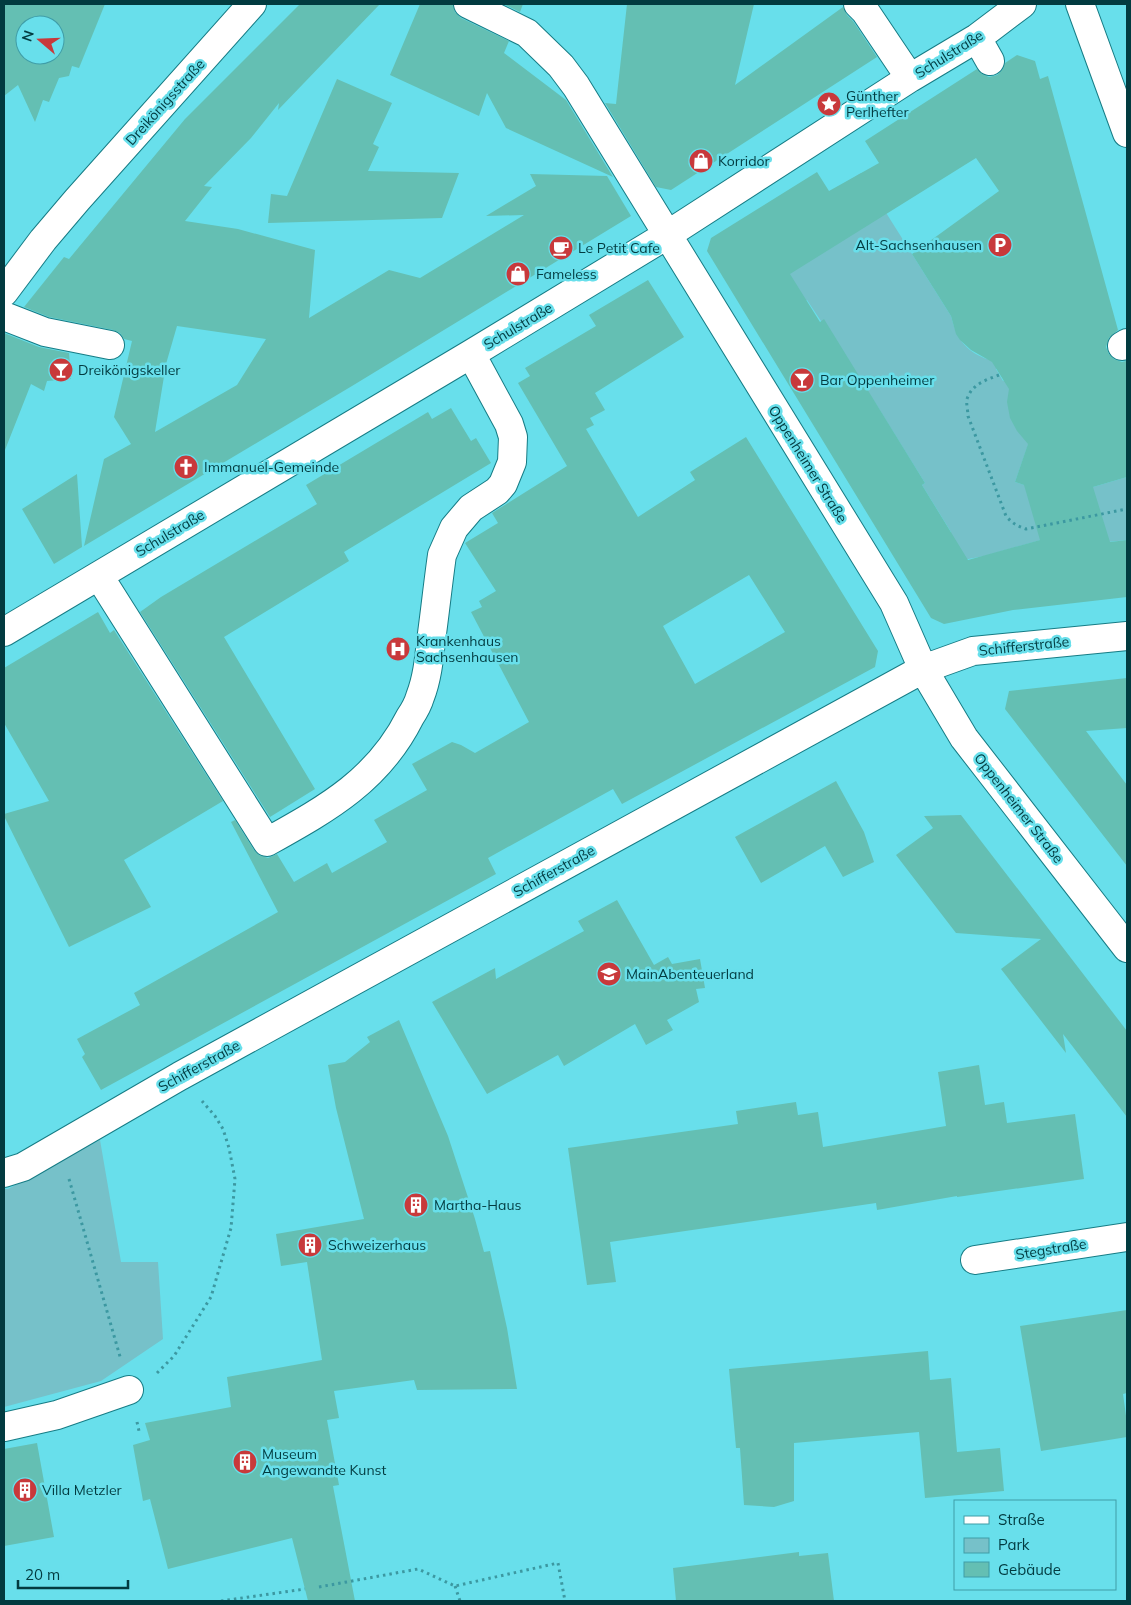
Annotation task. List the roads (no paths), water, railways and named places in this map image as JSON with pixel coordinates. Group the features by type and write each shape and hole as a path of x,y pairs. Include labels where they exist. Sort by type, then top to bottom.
{"street":[{"name":"Dreikönigsstraße","path":"4,292 43,240 77,200 252,4"},
{"name":"Oppenheimer Straße","path":"468,4 527,34 561,66 576,86 894,603 923,669 964,738 1127,948"},
{"path":"858,4 865,11 910,78"},
{"name":"Schulstraße","path":"4,632 471,354 666,235 910,78 984,50 1022,4"},
{"path":"1080,4 1127,133"},
{"path":"4,316 45,332 110,345"},
{"path":"98,576 267,842 313,816 346,794 367,776 389,753 404,729 420,697 428,669 442,561 447,541 454,528 471,508 497,491 503,484 512,462 512,437 509,424 471,354"},
{"name":"Schifferstraße","path":"4,1173 23,1166 180,1076 923,669 973,651 1127,636"},
{"name":"Stegstraße","path":"974,1260 1127,1238"},
{"path":"4,1427 57,1415 129,1390"}],"place":[{"name":"Günther Perlhefter","path":"829,104"},
{"name":"Korridor","path":"701,161"},
{"name":"Alt-Sachsenhausen","path":"1000,245"},
{"name":"Le Petit Cafe","path":"561,248"},
{"name":"Fameless","path":"518,274"},
{"name":"Dreikönigskeller","path":"61,370"},
{"name":"Bar Oppenheimer","path":"802,380"},
{"name":"Immanuel-Gemeinde","path":"186,467"},
{"name":"Krankenhaus Sachsenhausen","path":"398,649"},
{"name":"MainAbenteuerland","path":"609,974"},
{"name":"Martha-Haus","path":"416,1205"},
{"name":"Schweizerhaus","path":"310,1245"},
{"name":"Museum Angewandte Kunst","path":"245,1462"},
{"name":"Villa Metzler","path":"25,1490"}]}
